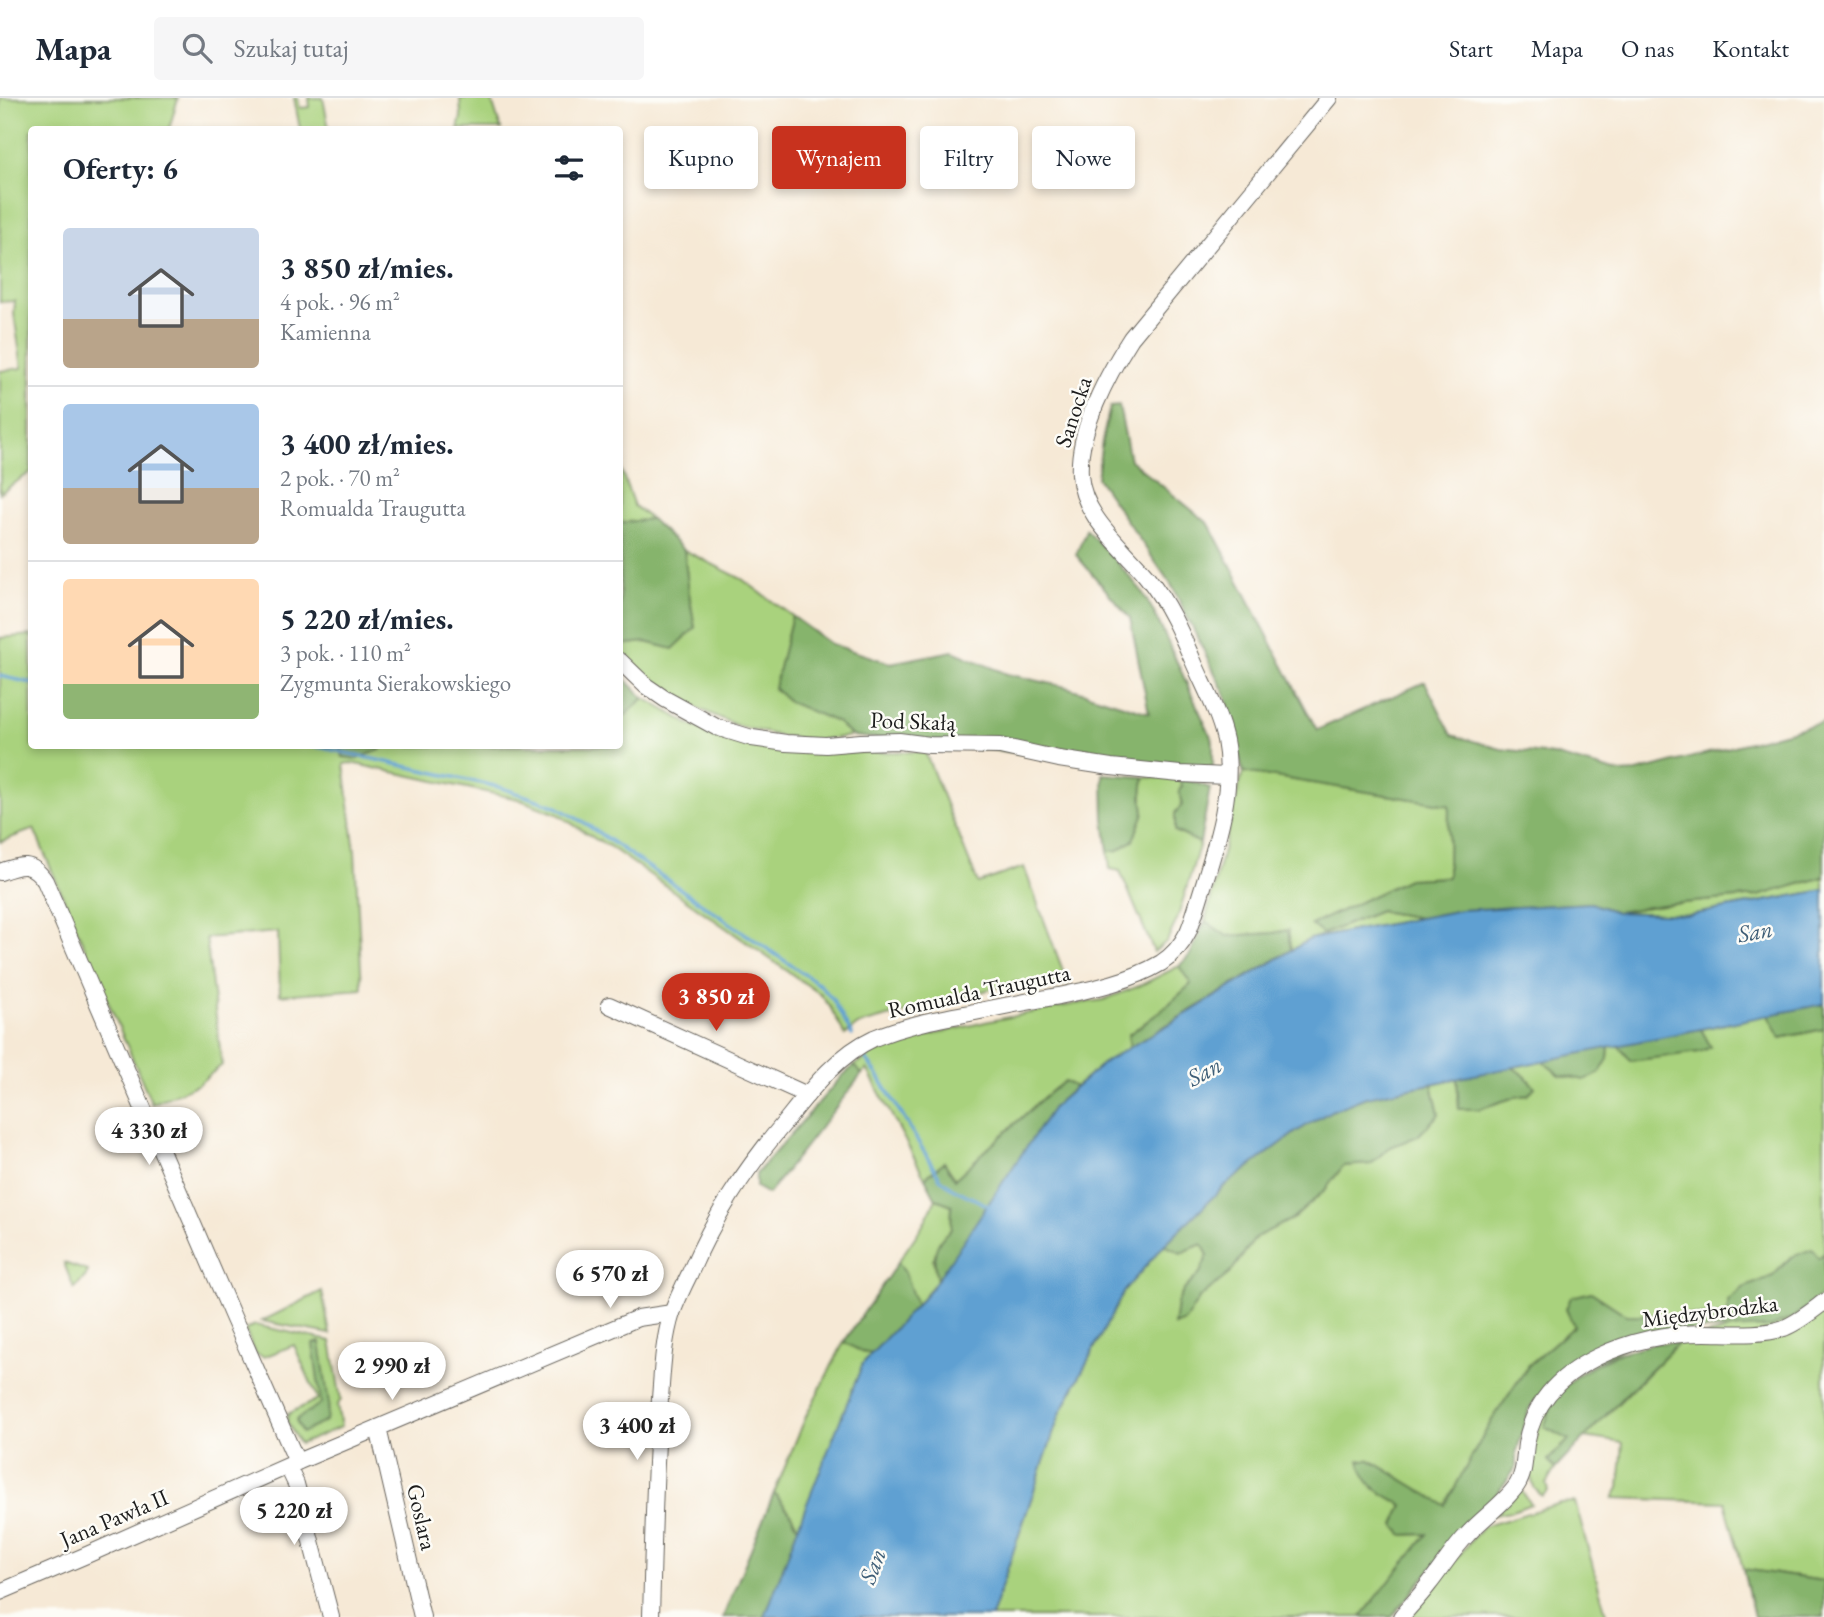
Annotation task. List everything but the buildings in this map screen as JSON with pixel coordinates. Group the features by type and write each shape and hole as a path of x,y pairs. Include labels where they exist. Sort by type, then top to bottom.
{"street":[{"name":"Sanocka","path":"1227,776 1226,743 1218,717 1171,613 1146,576 1101,524 1085,495 1080,475 1082,447 1101,390 1131,338 1329,98"},
{"name":"Pod Skałą","path":"623,664 665,699 716,727 752,738 826,745 899,741 930,745 1000,746 1111,767 1227,776"},
{"name":"Romualda Traugutta","path":"651,1617 658,1422 663,1361 672,1313 702,1244 731,1193 761,1150 807,1095 850,1052 871,1040 892,1031 947,1017 1084,991 1145,971 1170,956 1188,932 1207,873 1219,833 1227,776"},
{"path":"0,872 30,866 39,871 46,881 293,1465 331,1617"},
{"path":"610,1005 807,1095"},
{"name":"Międzybrodzka","path":"1401,1617 1468,1533 1516,1487 1521,1478 1531,1423 1555,1385 1567,1375 1613,1349 1643,1340 1680,1334 1775,1330 1799,1320 1824,1302"},
{"name":"Jana Pawła II","path":"0,1592 638,1318 672,1313"},
{"name":"Goslara","path":"378,1428 422,1617"}],"green space":[{"path":"0,98 178,98 170,126 28,126 28,474 0,493 0,371 22,368 14,314 15,301 0,302"},
{"path":"294,98 298,98 300,108 310,107 309,98 323,98 328,126 299,126"},
{"path":"460,98 491,98 500,126 459,126"},
{"path":"1119,406 1130,460 1209,524 1317,730 1425,682 1452,735 1501,749 1553,755 1619,773 1637,772 1824,722 1824,877 1758,896 1616,912 1591,903 1461,910 1420,918 1380,911 1323,934 1311,925 1408,879 1448,877 1449,805 1243,772 1226,696 1172,586 1097,478 1110,407"},
{"path":"623,475 634,506 651,519 623,523"},
{"path":"651,519 684,550 695,628 673,649 646,642 623,645 623,523"},
{"path":"1086,530 1141,590 1155,614 1213,741 1213,767 1122,763 852,736 837,722 789,702 774,688 792,616 831,644 890,663 953,651 1007,674 1066,687 1149,713 1130,618 1076,555"},
{"path":"684,550 742,579 792,616 774,689 789,702 837,722 852,736 816,740 780,736 738,726 663,693 623,655 623,645 646,642 673,649 695,628"},
{"path":"28,635 28,749 342,749 343,757 380,749 623,749 623,717 644,698 691,725 755,746 840,752 925,752 978,883 1024,867 1068,984 1028,994 1026,985 1017,982 858,1025 845,1035 820,994 606,844 557,814 518,799 351,763 344,764 355,852 362,989 280,995 278,932 206,938 222,1065 197,1085 152,1104 34,829 0,842 0,638"},
{"path":"623,677 644,698 623,717"},
{"path":"342,749 380,749 356,759 343,757"},
{"path":"1243,772 1449,805 1448,877 1408,879 1323,934 1380,911 1420,918 1310,939 1291,950 1288,930 1227,936 1205,921"},
{"path":"1103,774 1144,777 1144,813 1133,840 1119,850 1108,851"},
{"path":"1144,777 1180,779 1182,805 1175,831 1200,843 1177,920 1167,941 1154,952 1120,871 1110,869 1108,851 1119,850 1144,813"},
{"path":"1180,779 1210,788 1200,843 1175,831 1175,813 1182,805"},
{"path":"1824,877 1824,890 1689,915 1616,912 1758,896"},
{"path":"1205,921 1227,936 1288,930 1291,950 1130,1047 1128,1035 1161,1011 1191,984 1179,966 1190,955"},
{"path":"1179,966 1192,984 1128,1035 1130,1047 1106,1061 1075,1087 1065,1081 955,1179 944,1162 925,1178 867,1069 862,1074 854,1066 876,1051 915,1039 985,1022 1103,1000"},
{"path":"1824,1004 1824,1029 1780,1038 1768,1015"},
{"path":"1768,1015 1780,1038 1824,1029 1824,1253 1819,1258 1791,1257 1773,1276 1743,1288 1728,1316 1626,1315 1591,1292 1566,1309 1574,1326 1529,1365 1492,1420 1445,1506 1370,1460 1373,1488 1403,1505 1394,1525 1403,1535 1428,1534 1361,1617 991,1617 1060,1414 1124,1291 1164,1245 1181,1253 1202,1244 1208,1255 1200,1273 1184,1290 1177,1303 1175,1325 1185,1321 1200,1297 1230,1273 1256,1237 1294,1218 1325,1190 1343,1166 1371,1164 1388,1148 1418,1136 1439,1114 1432,1084 1457,1078 1459,1109 1479,1109 1528,1095 1525,1076 1512,1067 1542,1061 1560,1075 1608,1059 1609,1047 1618,1045 1631,1061 1710,1047 1701,1029"},
{"path":"1701,1029 1711,1047 1700,1052 1631,1061 1618,1045"},
{"path":"1609,1047 1608,1059 1599,1074 1584,1080 1560,1075 1542,1061"},
{"path":"854,1066 862,1074 768,1194 756,1187 756,1174 842,1076"},
{"path":"1512,1067 1535,1087 1528,1095 1479,1109 1459,1109 1457,1078"},
{"path":"1065,1081 1075,1087 1054,1106 937,1281 935,1252 940,1240 951,1229 952,1205 936,1199 925,1178 944,1162 955,1179"},
{"path":"1432,1084 1439,1114 1418,1136 1388,1148 1371,1164 1343,1166 1325,1190 1294,1218 1256,1237 1230,1273 1200,1297 1185,1321 1174,1325 1177,1303 1184,1290 1200,1273 1208,1255 1202,1244 1181,1253 1164,1245 1223,1187 1296,1132 1331,1111 1366,1097"},
{"path":"936,1199 952,1205 951,1229 933,1259 937,1281 916,1305 898,1262 923,1225"},
{"path":"1812,1249 1819,1258 1824,1253 1824,1291 1793,1318 1771,1327 1654,1332 1547,1386 1529,1409 1516,1454 1516,1468 1495,1496 1453,1542 1392,1617 1361,1617 1427,1534 1403,1535 1394,1525 1403,1505 1370,1483 1359,1460 1370,1460 1445,1505 1492,1420 1529,1365 1574,1326 1566,1309 1571,1297 1591,1292 1626,1315 1728,1316 1728,1301 1743,1288 1773,1276 1791,1257"},
{"path":"898,1262 905,1273 916,1305 872,1354 862,1352 844,1342"},
{"path":"64,1263 88,1271 74,1289"},
{"path":"322,1291 330,1334 262,1321"},
{"path":"1824,1307 1824,1581 1743,1569 1725,1502 1613,1498 1619,1488 1623,1443 1585,1437 1679,1342"},
{"path":"255,1325 331,1341 341,1400 337,1405 341,1427 300,1444 298,1442 287,1421 288,1414 318,1399 294,1345 264,1357 256,1354 245,1330"},
{"path":"320,1342 329,1404 326,1421 302,1433 296,1420 321,1403 313,1344"},
{"path":"844,1342 862,1352 872,1354 863,1363 798,1527 774,1493 807,1414"},
{"path":"1679,1342 1555,1469 1548,1460 1569,1440 1544,1427 1555,1396 1577,1375 1615,1354 1656,1343"},
{"path":"1555,1396 1569,1440 1548,1460 1555,1469 1546,1484 1548,1491 1542,1496 1534,1488 1530,1474 1531,1453 1542,1415"},
{"path":"1521,1490 1531,1504 1494,1515"},
{"path":"774,1493 798,1527 765,1617 723,1617"},
{"path":"1575,1502 1607,1617 1409,1617 1482,1527 1561,1503"},
{"path":"1743,1569 1824,1581 1824,1617 1754,1617"}],"water":[{"name":"San","path":"1824,890 1824,1004 1366,1097 1331,1111 1296,1132 1223,1187 1164,1245 1124,1291 1060,1414 991,1617 765,1617 863,1363 931,1289 1054,1106 1106,1061 1310,939 1461,910 1591,903 1616,912 1689,915"}],"waterway":[{"path":"0,676 28,682"},
{"path":"328,749 499,787 555,806 583,822 820,985 833,1000 852,1035"},
{"path":"866,1059 940,1178 952,1188 989,1206"}]}
